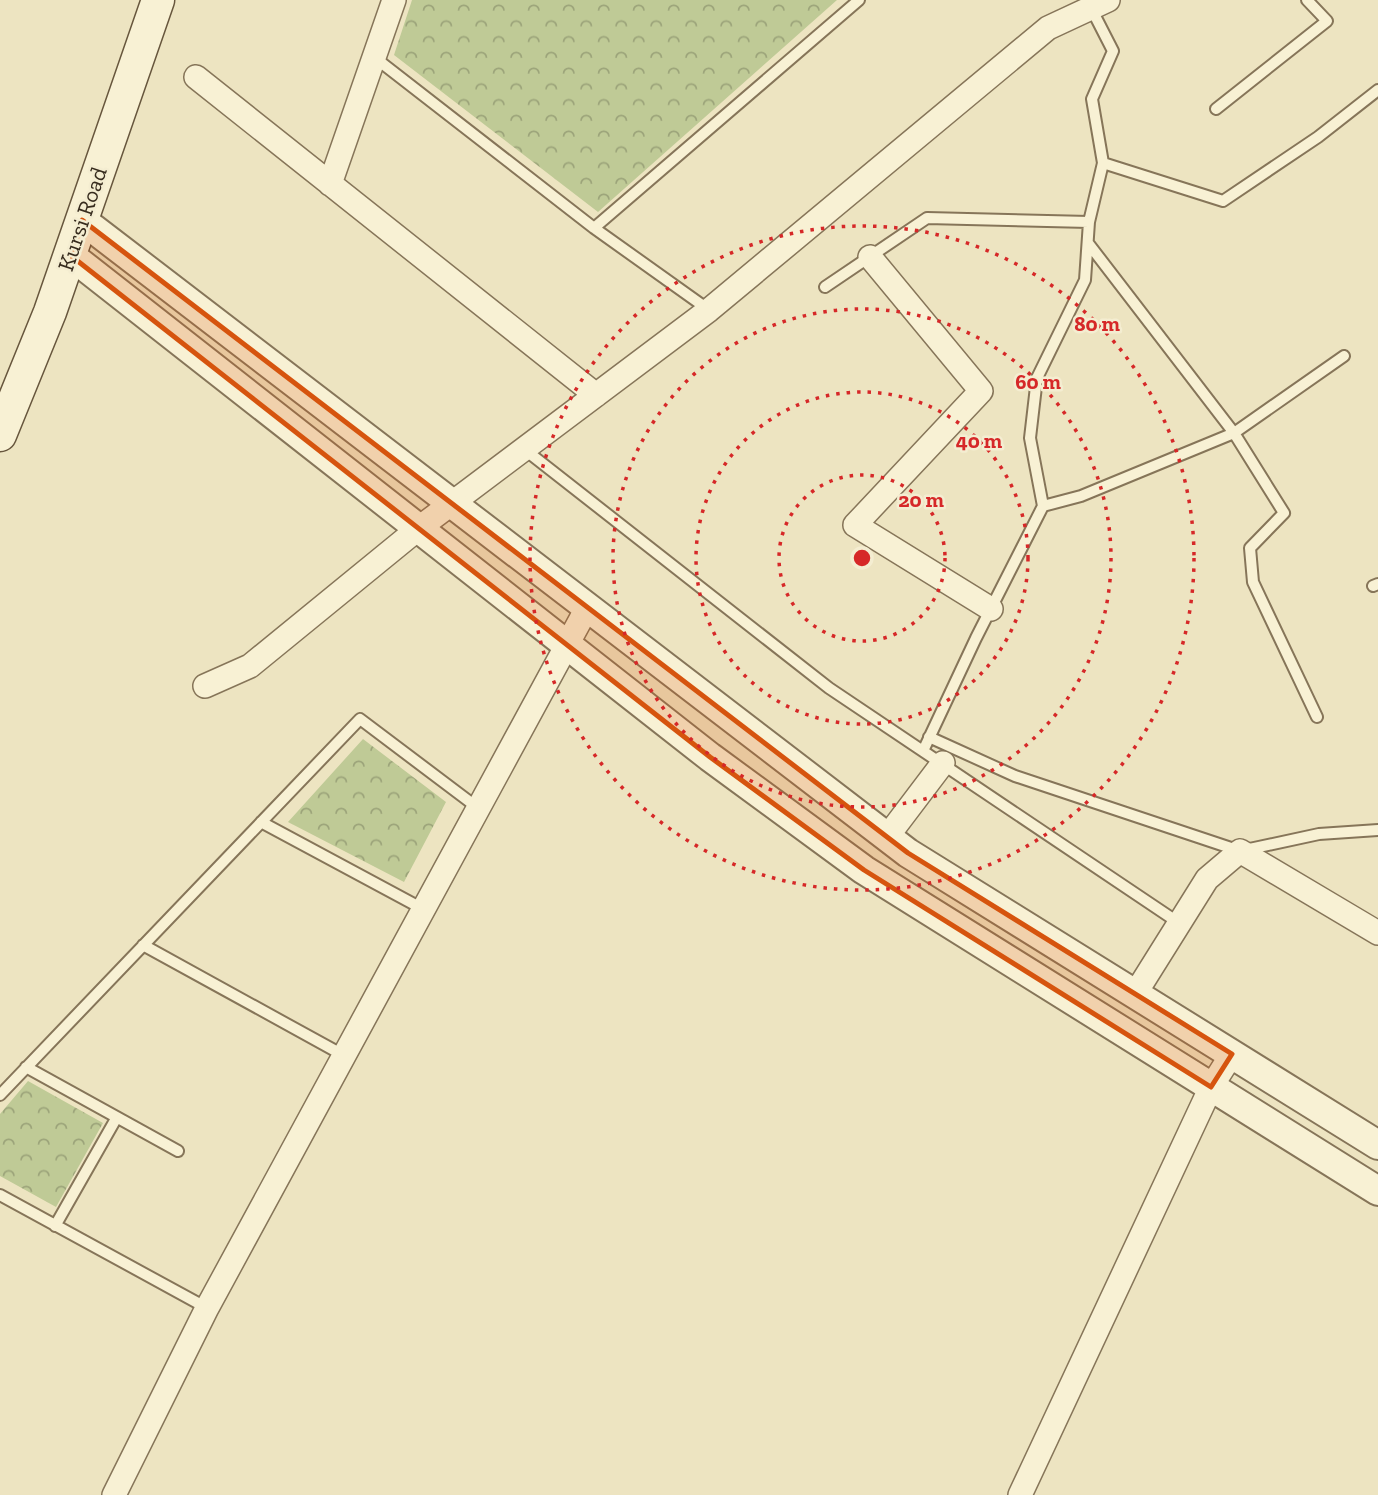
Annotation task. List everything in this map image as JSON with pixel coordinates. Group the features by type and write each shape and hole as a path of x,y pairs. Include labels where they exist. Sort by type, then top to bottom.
{"main road":[{"name":"Kursi Road","path":"0,435 70,255 158,0"}],"street":[{"path":"330,184 394,0"},
{"path":"205,686 250,666 419,528 709,310 1048,28 1100,4"},
{"path":"196,77 596,395"},
{"path":"82,220 887,837 1378,1145"},
{"path":"70,255 710,757 864,870 1378,1191"},
{"path":"870,257 981,391 855,524 990,609"},
{"path":"114,1495 206,1308 587,608"},
{"path":"887,837 933,757"},
{"path":"1135,994 1207,878 1240,851 1378,933"},
{"path":"1020,1495 1211,1087 1232,1054"}],"lane":[{"path":"594,229 859,0"},
{"path":"1216,109 1327,21 1307,0"},
{"path":"933,757 929,737 1043,506 1030,438 1037,378 1085,280 1089,222 1103,163 1092,99 1112,51 1100,4"},
{"path":"374,57 594,229 709,310"},
{"path":"1103,163 1223,201 1318,137 1378,90"},
{"path":"825,288 927,218 1089,222"},
{"path":"1088,243 1234,433 1284,513 1251,548 1253,582 1317,717"},
{"path":"1043,506 1093,492 1234,433 1344,356"},
{"path":"524,449 829,688 1179,923"},
{"path":"0,1095 360,719 478,808"},
{"path":"929,737 1015,776 1240,851 1319,834 1378,830"},
{"path":"261,822 423,909"},
{"path":"143,945 343,1055"},
{"path":"26,1067 178,1151"},
{"path":"55,1226 117,1117"},
{"path":"0,1195 206,1308"}],"highlighted area":[{"path":"82,220 908,853 1232,1054 1211,1087 864,870 710,757 70,255"}],"green space":[{"path":"412,0 837,0 598,212 394,55"},
{"path":"363,739 446,802 404,882 288,822"},
{"path":"28,1081 103,1123 56,1207 0,1176 0,1114"}]}
